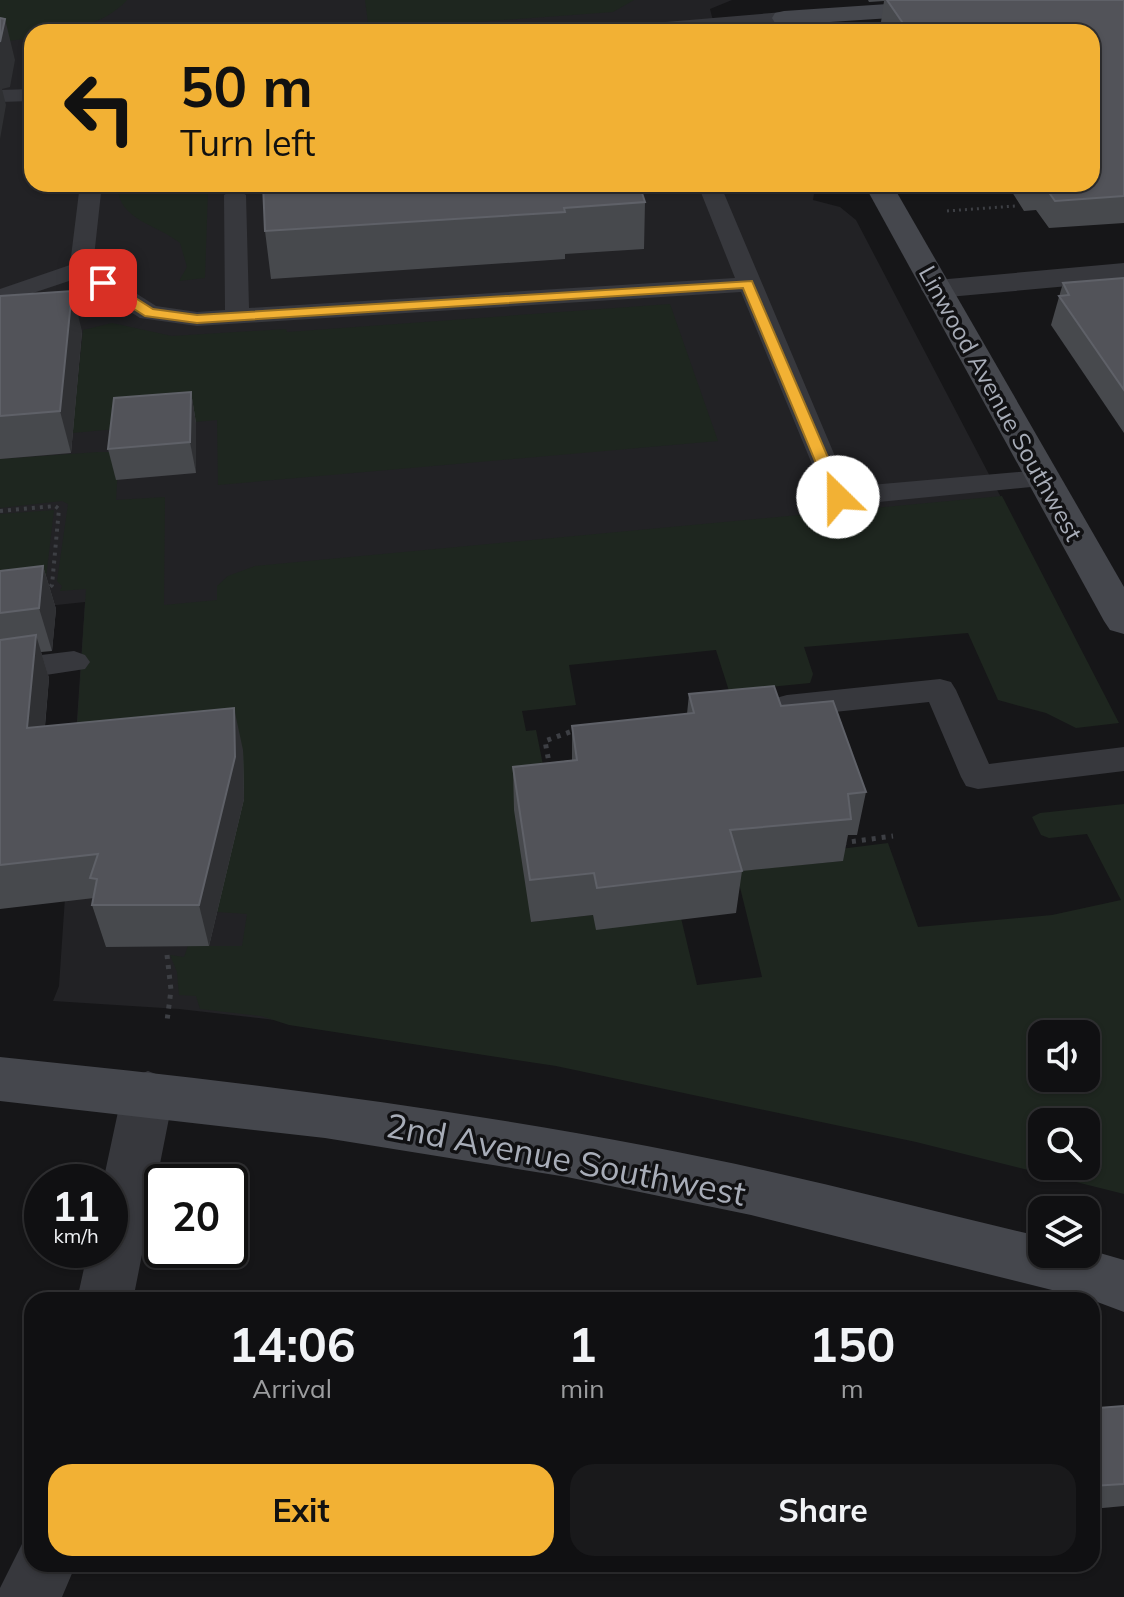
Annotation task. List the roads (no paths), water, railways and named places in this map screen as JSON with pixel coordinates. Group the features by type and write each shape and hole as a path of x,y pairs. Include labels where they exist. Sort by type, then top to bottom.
{"street":[{"path":"783,17 1059,0"},
{"name":"Linwood Avenue Southwest","path":"882,192 1124,621"},
{"path":"937,289 1124,272"},
{"name":"2nd Avenue Southwest","path":"0,1079 148,1093 432,1130 650,1169 1028,1259"},
{"path":"107,1292 148,1093"},
{"path":"1100,1263 1124,1261"},
{"name":"2nd Avenue Southwest","path":"1063,1268 1124,1286"},
{"path":"28,1597 41,1572"}],"lane":[{"path":"692,24 783,17"},
{"path":"0,96 24,95"},
{"path":"81,269 90,192"},
{"path":"712,192 838,497 1041,478"},
{"path":"235,195 237,317"},
{"path":"0,297 81,269"},
{"path":"81,269 149,313 197,319 748,284"},
{"path":"0,671 74,662"},
{"path":"750,710 940,690 978,777 1124,759"}]}
